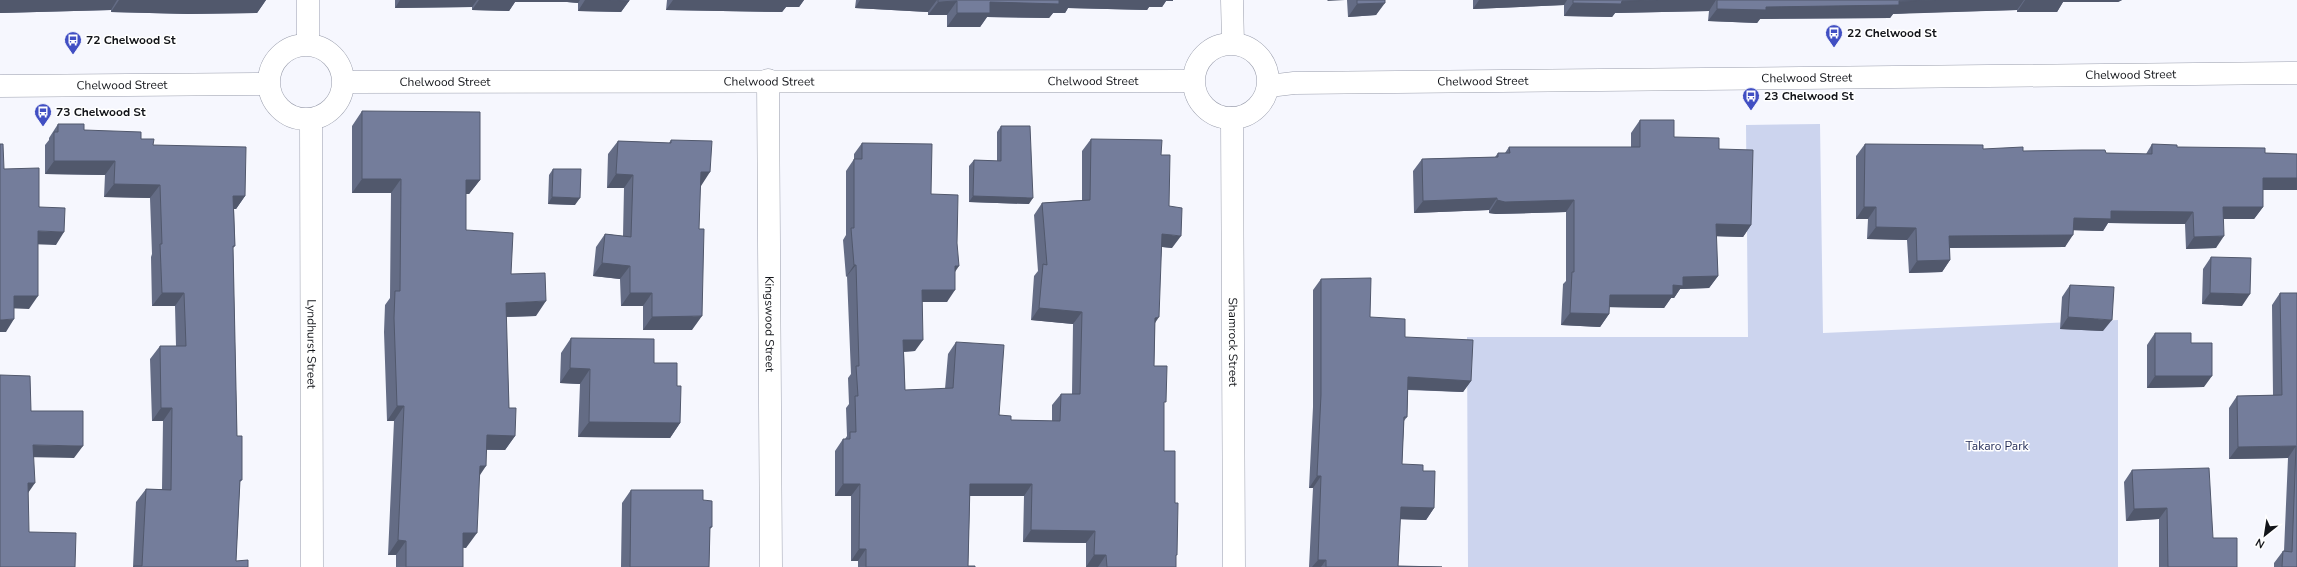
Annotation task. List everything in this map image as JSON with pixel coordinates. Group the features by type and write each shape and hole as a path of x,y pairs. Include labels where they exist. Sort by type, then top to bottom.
{"street":[{"path":"308,0 308,44"},
{"path":"1232,0 1233,43"},
{"path":"1233,43 1248,47 1260,56 1268,70 1269,86 1263,101 1252,112 1237,118 1232,118 1221,117 1207,109 1197,97 1193,81 1199,61 1213,47 1233,43"},
{"path":"308,44 326,50 339,64 344,82 340,100 328,114 311,120 290,117 275,104 268,84 273,64 288,49 308,44"},
{"name":"Chelwood Street","path":"1269,86 1294,83 2297,73"},
{"name":"Chelwood Street","path":"344,82 768,80 1193,81"},
{"name":"Kingswood Street","path":"768,80 771,567"},
{"name":"Chelwood Street","path":"0,86 268,84"},
{"name":"Shamrock Street","path":"1232,118 1234,567"},
{"name":"Lyndhurst Street","path":"311,120 312,567"}],"green space":[{"name":"Takaro Park","path":"1820,124 1823,333 2118,320 2118,567 1468,567 1467,337 1748,337 1746,125"}],"building":[{"path":"938,0 1059,0 1059,4 990,2 990,13 957,13 957,1 938,2"},
{"path":"1357,0 1385,0 1385,3 1357,4"},
{"path":"1573,0 1658,0 1622,1 1621,4 1573,3"},
{"path":"1717,0 1936,0 1899,1 1899,5 1766,7 1766,10 1717,9"},
{"path":"362,111 480,112 480,180 466,180 466,230 513,233 511,274 545,273 546,301 506,303 509,408 516,408 515,436 487,435 486,466 480,466 477,533 463,533 463,567 406,567 406,541 398,540 404,406 397,406 394,318 395,291 400,291 401,179 362,179"},
{"path":"1640,120 1674,120 1674,137 1719,138 1719,149 1753,150 1751,225 1716,224 1718,276 1683,277 1683,286 1673,285 1673,295 1610,295 1609,314 1570,313 1572,272 1574,272 1574,200 1505,202 1497,200 1497,198 1423,201 1422,159 1498,157 1498,153 1510,153 1509,147 1640,147"},
{"path":"58,124 84,124 84,130 141,132 141,139 154,139 153,145 246,147 245,196 233,196 235,246 233,246 237,436 242,436 242,480 240,480 236,561 248,560 248,567 134,567 142,566 146,489 171,490 172,408 161,408 160,346 186,346 184,293 162,293 160,185 114,184 115,161 54,161 54,132 58,132"},
{"path":"1001,126 1030,126 1033,198 973,196 974,160 1001,161"},
{"path":"1091,139 1162,140 1161,155 1170,155 1169,206 1182,208 1181,236 1162,234 1159,317 1155,318 1154,366 1167,366 1166,402 1164,402 1164,451 1175,451 1175,503 1178,503 1176,567 1107,567 1106,555 1094,555 1095,531 1031,530 1032,484 970,484 968,566 975,567 866,567 866,549 859,549 860,484 843,484 843,439 850,439 850,432 856,432 855,396 858,396 856,366 859,366 856,265 854,265 851,228 854,228 854,159 862,159 862,143 932,144 931,194 958,195 957,243 959,266 955,266 955,290 922,290 923,340 903,340 905,390 953,388 956,342 1004,345 999,415 1011,416 1011,420 1060,421 1061,394 1080,394 1082,312 1039,308 1043,264 1047,265 1042,203 1090,200"},
{"path":"671,140 712,141 710,172 701,172 699,229 704,229 702,316 652,317 652,293 630,293 630,266 602,263 605,234 631,237 633,175 616,174 618,141 671,143"},
{"path":"0,144 3,144 4,169 39,168 39,207 65,208 64,232 38,231 38,296 14,296 14,319 0,320"},
{"path":"1865,144 1983,145 1983,149 2023,147 2023,151 2105,150 2106,153 2152,154 2152,144 2177,145 2177,147 2265,148 2265,153 2297,154 2297,178 2263,178 2263,207 2223,207 2224,236 2194,237 2193,212 2111,211 2111,219 2074,218 2073,235 1949,236 1950,260 1917,261 1916,228 1876,227 1876,207 1864,207"},
{"path":"553,169 581,169 580,198 552,197"},
{"path":"2211,257 2251,258 2250,294 2210,293"},
{"path":"1371,278 1370,317 1405,319 1405,337 1473,340 1471,381 1408,377 1407,417 1404,417 1402,464 1423,465 1423,471 1435,471 1434,508 1401,507 1398,566 1442,567 1326,567 1326,560 1318,560 1321,476 1317,476 1321,395 1321,279"},
{"path":"2070,285 2114,287 2112,320 2068,317"},
{"path":"2280,293 2297,293 2297,567 2282,567 2283,551 2292,552 2296,446 2238,447 2237,396 2282,395"},
{"path":"2155,333 2191,333 2191,343 2212,343 2212,376 2155,376"},
{"path":"571,338 654,339 654,363 677,363 677,386 681,386 680,423 589,422 590,369 570,368"},
{"path":"0,375 30,376 31,411 83,411 83,446 33,445 35,483 28,483 29,532 76,533 75,567 0,567"},
{"path":"2209,468 2213,538 2237,538 2237,567 2168,567 2167,508 2134,509 2132,470"},
{"path":"631,490 703,490 703,500 712,501 709,567 630,567"}],"place":[{"name":"22 Chelwood St","path":"1834,48"},
{"name":"72 Chelwood St","path":"73,55"},
{"name":"23 Chelwood St","path":"1751,111"},
{"name":"73 Chelwood St","path":"43,127"}]}
